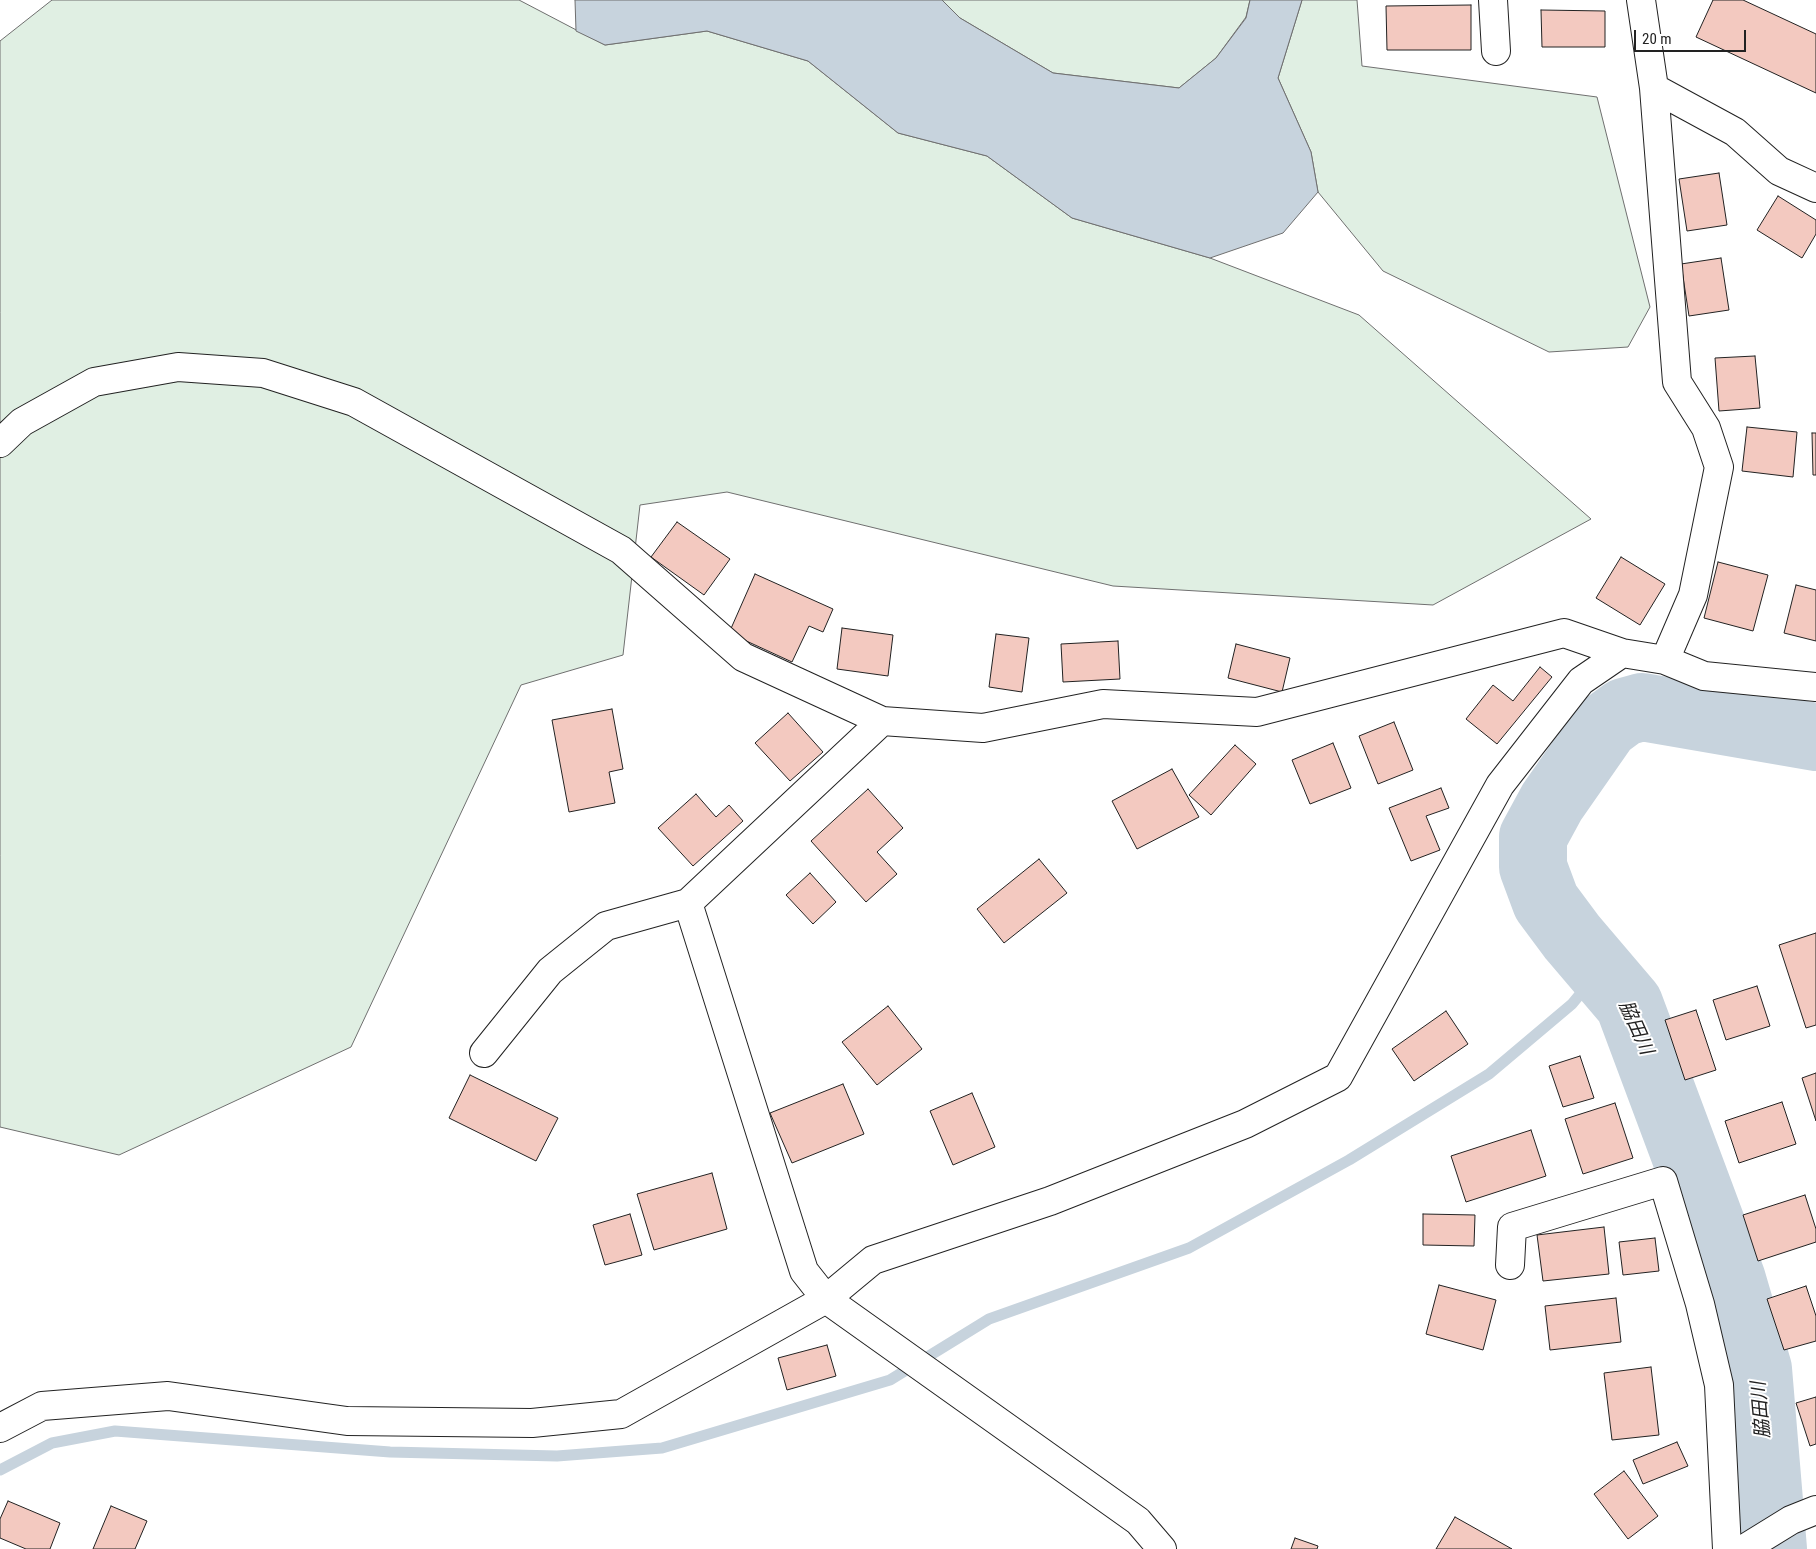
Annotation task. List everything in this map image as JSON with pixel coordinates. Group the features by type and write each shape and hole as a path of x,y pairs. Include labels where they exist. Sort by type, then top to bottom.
{"street":[{"path":"1493,0 1496,51"},
{"path":"1641,0 1654,88 1677,382 1706,428 1719,467 1693,595 1665,660"},
{"path":"1654,88 1735,132 1779,170 1816,188"},
{"path":"0,443 22,422 94,382 178,367 263,373 290,381 354,402 621,550 743,657 882,721 983,728 1103,704 1257,712 1564,633 1622,653 1665,660 1704,676 1816,687"},
{"path":"0,1428 42,1406 168,1396 347,1421 532,1423 621,1414 826,1299 873,1260 1050,1201 1245,1124 1338,1077 1500,785 1581,681 1622,653"},
{"path":"484,1053 550,971 606,926 688,903 882,721"},
{"path":"688,903 804,1271 826,1299 1138,1521 1162,1549"},
{"path":"1510,1265 1512,1227 1663,1182 1700,1304 1719,1385 1727,1549"},
{"path":"1744,1549 1791,1520 1816,1510"}],"green space":[{"path":"52,0 519,0 605,45 707,31 808,61 898,133 987,156 1072,218 1210,258 1359,315 1591,519 1433,605 1113,586 727,492 640,505 623,655 521,685 351,1047 119,1155 0,1127 0,41"},
{"path":"942,0 1250,0 1246,17 1216,58 1179,88 1053,73 960,18"},
{"path":"1302,0 1357,0 1362,66 1597,97 1650,307 1628,347 1549,352 1383,271 1318,192 1311,152 1278,78"}],"shaded area":[{"path":"575,0 942,0 960,18 1053,73 1179,88 1216,58 1246,18 1250,0 1302,0 1278,78 1311,152 1318,192 1283,233 1210,258 1072,218 987,156 898,133 808,61 707,31 605,45 576,31"}],"building":[{"path":"1713,0 1743,0 1816,34 1816,93 1696,37"},
{"path":"1471,5 1471,50 1387,50 1386,6"},
{"path":"1541,10 1605,11 1605,47 1542,47"},
{"path":"1719,173 1727,225 1687,231 1679,179"},
{"path":"1778,196 1816,220 1816,234 1802,258 1757,230"},
{"path":"1721,258 1729,310 1689,316 1681,264"},
{"path":"1755,356 1760,408 1719,411 1715,358"},
{"path":"1747,427 1797,432 1793,477 1742,471"},
{"path":"1812,433 1816,433 1816,475 1813,475"},
{"path":"677,522 730,559 704,595 651,557"},
{"path":"1621,557 1665,584 1640,625 1596,598"},
{"path":"1718,562 1768,575 1753,631 1704,618"},
{"path":"755,574 833,609 823,632 809,626 792,662 729,633"},
{"path":"1796,585 1816,590 1816,641 1784,633"},
{"path":"842,628 893,635 888,676 837,669"},
{"path":"996,634 1029,638 1022,692 989,687"},
{"path":"1118,641 1120,679 1063,682 1061,644"},
{"path":"1236,644 1290,658 1282,692 1228,678"},
{"path":"1540,667 1552,677 1497,744 1466,719 1493,685 1513,701"},
{"path":"612,709 623,769 609,772 615,803 569,812 552,720"},
{"path":"788,713 823,752 790,781 755,743"},
{"path":"1394,722 1413,770 1378,784 1359,736"},
{"path":"1333,743 1351,788 1310,804 1292,760"},
{"path":"1235,745 1256,764 1211,815 1189,795"},
{"path":"1172,769 1199,817 1137,849 1112,801"},
{"path":"1441,788 1449,808 1426,816 1440,850 1411,861 1389,808"},
{"path":"868,789 903,828 877,852 897,874 866,902 811,841"},
{"path":"696,794 716,817 729,805 743,821 693,866 658,828"},
{"path":"1039,859 1067,893 1004,943 977,909"},
{"path":"810,873 836,902 813,924 786,895"},
{"path":"1816,933 1816,1025 1806,1028 1779,945"},
{"path":"1757,986 1770,1026 1726,1040 1713,1000"},
{"path":"888,1006 922,1049 877,1085 842,1042"},
{"path":"1696,1010 1716,1070 1685,1080 1665,1020"},
{"path":"1446,1011 1468,1044 1414,1081 1392,1049"},
{"path":"1580,1056 1594,1098 1563,1107 1549,1066"},
{"path":"1816,1073 1816,1121 1802,1078"},
{"path":"470,1075 558,1118 536,1161 449,1118"},
{"path":"843,1084 864,1134 792,1163 770,1113"},
{"path":"972,1093 995,1147 953,1165 930,1111"},
{"path":"1782,1102 1796,1144 1739,1163 1725,1121"},
{"path":"1615,1103 1633,1158 1583,1174 1565,1119"},
{"path":"1531,1130 1546,1176 1466,1202 1451,1156"},
{"path":"712,1173 727,1229 654,1250 637,1194"},
{"path":"1805,1195 1816,1229 1816,1242 1758,1261 1743,1215"},
{"path":"630,1214 642,1255 605,1265 593,1225"},
{"path":"1423,1214 1475,1215 1474,1246 1423,1245"},
{"path":"1604,1227 1609,1274 1543,1281 1537,1235"},
{"path":"1655,1238 1659,1271 1623,1275 1619,1242"},
{"path":"1439,1285 1496,1300 1483,1350 1426,1334"},
{"path":"1806,1286 1816,1316 1816,1341 1784,1350 1767,1299"},
{"path":"1616,1298 1621,1342 1550,1350 1545,1306"},
{"path":"827,1345 836,1376 787,1390 778,1358"},
{"path":"1651,1367 1659,1435 1612,1440 1604,1373"},
{"path":"1816,1397 1816,1444 1810,1446 1796,1403"},
{"path":"1677,1442 1688,1466 1643,1484 1633,1460"},
{"path":"1624,1471 1658,1516 1628,1539 1594,1494"},
{"path":"8,1501 60,1523 50,1549 26,1549 0,1538 0,1519"},
{"path":"111,1506 147,1521 135,1549 93,1549"},
{"path":"1455,1517 1512,1549 1436,1549"},
{"path":"1295,1538 1318,1546 1317,1549 1291,1549"}],"waterway":[{"name":"脇田川","path":"1773,1549 1758,1369 1732,1280 1629,1004 1572,937 1546,902 1533,867 1533,837 1552,802 1605,726 1624,712 1642,707 1816,737"},
{"path":"0,1470 52,1443 115,1431 390,1452 557,1456 662,1448 890,1380 989,1319 1189,1248 1349,1160 1489,1074 1572,1004 1600,970"}]}
